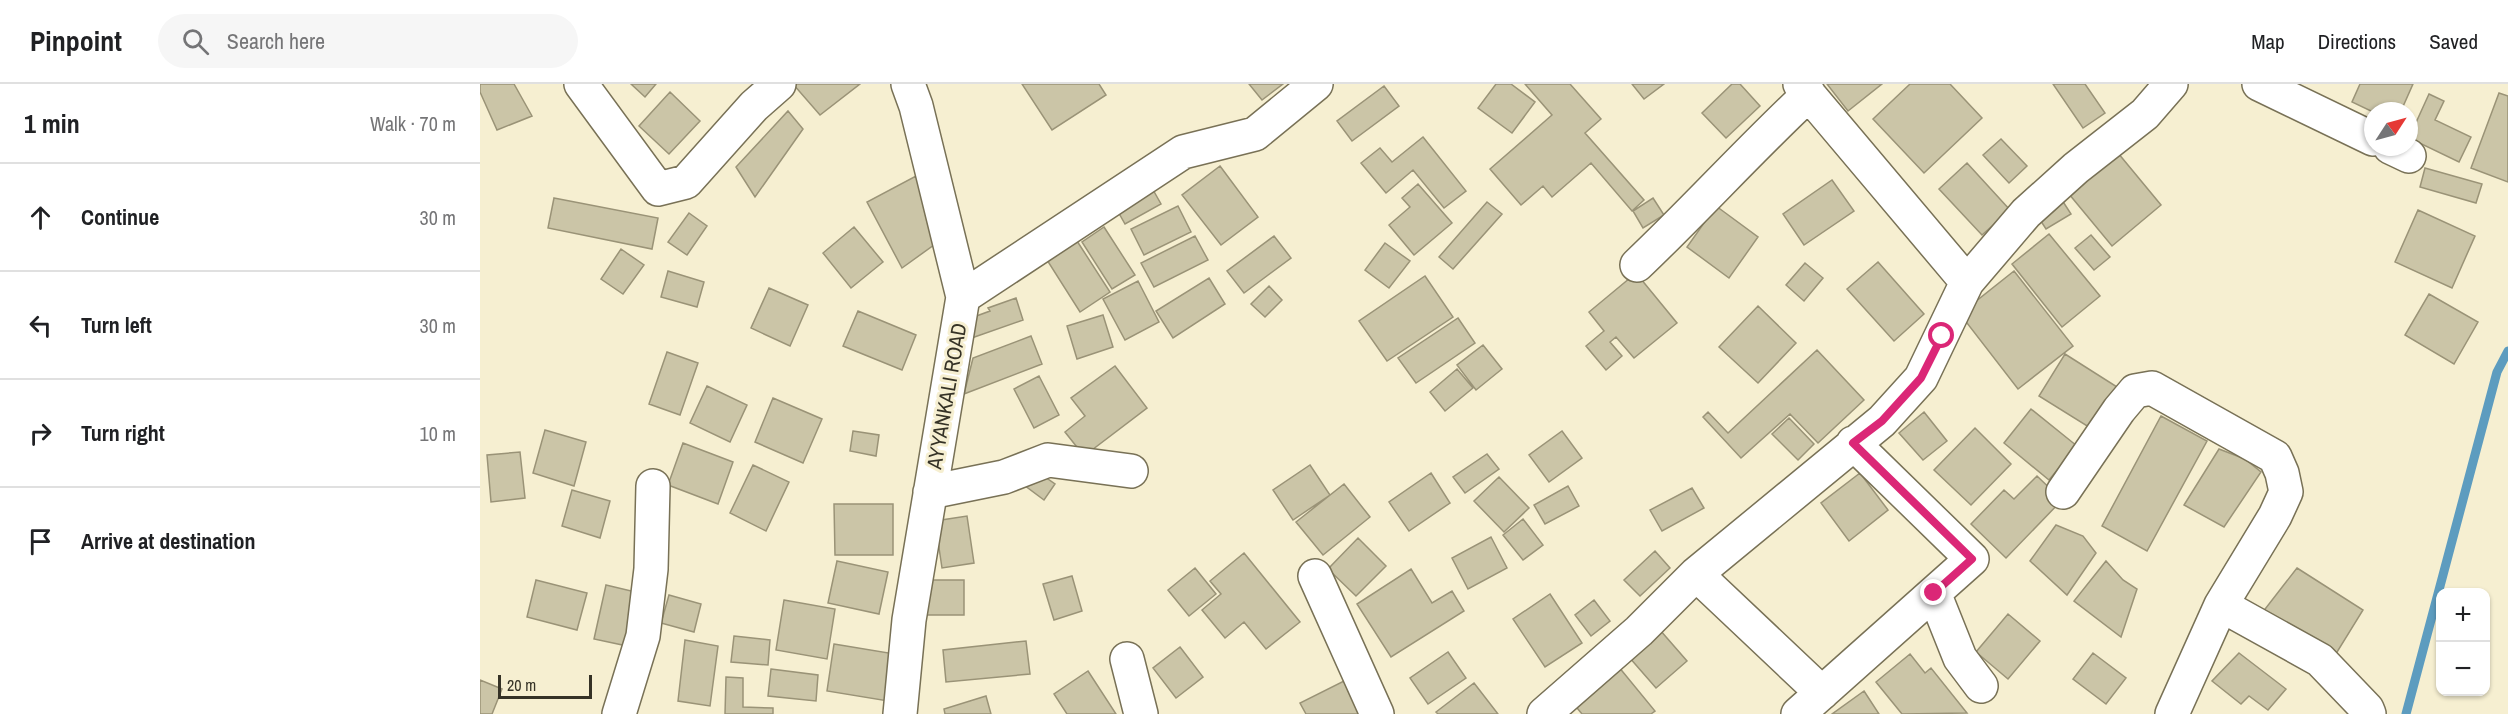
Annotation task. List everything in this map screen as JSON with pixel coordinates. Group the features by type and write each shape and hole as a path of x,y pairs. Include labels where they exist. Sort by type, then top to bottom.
{"street":[{"path":"581,84 658,189 686,182 754,106 779,84"},
{"name":"AYYANKALI ROAD","path":"900,714 909,620 963,297 916,106 908,84"},
{"path":"963,297 1183,152 1255,134 1316,84"},
{"path":"1544,714 1639,631 1696,574 1882,421 1921,378 1967,282 2026,213 2076,168 2145,114 2171,84"},
{"path":"2259,84 2364,135"},
{"path":"1637,265 1696,209 1804,89 1967,282"},
{"path":"2063,492 2119,410 2135,391 2152,388 2275,457 2282,472 2286,492 2275,516 2221,605 2172,714"},
{"path":"1696,574 1810,704 1972,559 1853,443"},
{"path":"930,492 1004,477 1048,460 1131,471"},
{"path":"619,714 643,636 651,569 653,486"},
{"path":"1315,576 1377,714"},
{"path":"1934,593 1960,658 1981,686"},
{"path":"2221,605 2320,660 2367,709 2369,714"},
{"path":"1126,659 1141,714"}],"building":[{"path":"480,84 514,84 532,116 497,130 480,92"},
{"path":"631,84 656,84 645,97"},
{"path":"793,84 860,84 820,115"},
{"path":"1022,84 1099,84 1106,95 1052,130"},
{"path":"1249,84 1283,84 1262,100"},
{"path":"1496,84 1511,84 1535,102 1512,133 1478,108"},
{"path":"1525,84 1570,84 1601,119 1585,133 1644,200 1632,211 1591,163 1552,197 1543,186 1521,205 1490,169 1552,115"},
{"path":"1632,84 1664,84 1644,99"},
{"path":"1732,84 1740,84 1760,106 1726,138 1702,113"},
{"path":"1827,84 1882,84 1848,111"},
{"path":"1910,84 1950,84 1982,118 1924,173 1873,119"},
{"path":"2053,84 2085,84 2105,113 2083,128"},
{"path":"2360,84 2413,84 2405,102 2364,102 2364,108 2352,102"},
{"path":"1384,86 1399,106 1352,141 1337,121"},
{"path":"670,92 700,121 669,154 639,126"},
{"path":"2499,93 2508,96 2508,182 2471,168"},
{"path":"2429,94 2444,101 2435,120 2471,137 2459,162 2418,142 2418,118"},
{"path":"788,111 803,129 755,197 736,167"},
{"path":"1423,137 1466,191 1444,208 1413,170 1386,193 1361,163 1380,148 1392,162"},
{"path":"2001,139 2027,166 2009,183 1983,155"},
{"path":"2118,153 2161,205 2112,246 2069,194"},
{"path":"1967,163 2010,210 1982,235 1939,189"},
{"path":"1220,166 1258,217 1221,245 1182,195"},
{"path":"2425,168 2482,184 2476,203 2420,187"},
{"path":"916,176 945,237 902,268 867,202"},
{"path":"1832,180 1854,211 1804,245 1783,214"},
{"path":"1418,184 1452,223 1414,255 1389,225 1410,207 1402,198"},
{"path":"1152,188 1161,204 1125,224 1116,208"},
{"path":"2060,197 2071,214 2046,229 2035,212"},
{"path":"554,198 658,218 652,249 548,228"},
{"path":"1653,198 1664,215 1643,228 1633,211"},
{"path":"1487,202 1502,214 1453,269 1439,257"},
{"path":"1178,206 1191,232 1144,255 1131,229"},
{"path":"1716,206 1758,237 1729,278 1687,247"},
{"path":"2418,210 2475,236 2452,288 2395,262"},
{"path":"689,213 707,226 687,255 668,242"},
{"path":"854,227 883,262 851,288 823,253"},
{"path":"1104,227 1135,275 1112,289 1082,242"},
{"path":"2049,234 2100,296 2062,327 2012,264"},
{"path":"2091,235 2110,257 2094,270 2075,248"},
{"path":"1195,236 1208,260 1154,287 1141,263"},
{"path":"1274,236 1291,258 1244,293 1227,271"},
{"path":"1077,241 1110,292 1080,312 1047,260"},
{"path":"1385,243 1410,261 1389,288 1365,270"},
{"path":"621,249 644,265 623,294 601,279"},
{"path":"1878,262 1924,314 1894,341 1847,289"},
{"path":"1805,263 1823,278 1804,301 1786,285"},
{"path":"668,271 704,282 697,307 661,297"},
{"path":"2014,271 2073,346 2018,389 1960,314"},
{"path":"1636,273 1677,323 1634,358 1616,337 1610,342 1622,356 1606,370 1586,346 1604,331 1589,312"},
{"path":"1425,276 1453,317 1387,361 1359,321"},
{"path":"1209,278 1225,304 1173,338 1156,311"},
{"path":"1138,281 1159,322 1125,340 1103,299"},
{"path":"1269,286 1282,300 1265,317 1251,304"},
{"path":"769,288 808,305 790,346 751,328"},
{"path":"2429,294 2478,322 2454,364 2405,335"},
{"path":"1016,298 1023,320 966,340 960,322 990,311 988,308"},
{"path":"1758,306 1796,343 1758,383 1719,347"},
{"path":"858,311 916,335 902,370 843,346"},
{"path":"1103,315 1113,347 1077,359 1067,326"},
{"path":"1458,318 1475,343 1416,383 1398,358"},
{"path":"1031,336 1042,364 964,394 973,358"},
{"path":"1483,345 1502,369 1476,390 1457,365"},
{"path":"1817,350 1864,400 1818,443 1790,414 1741,458 1703,417 1708,412 1728,433"},
{"path":"667,352 698,363 680,415 649,404"},
{"path":"2065,354 2125,392 2100,434 2039,396"},
{"path":"1115,366 1147,408 1084,456 1065,432 1085,416 1071,398"},
{"path":"1457,369 1473,388 1445,411 1430,392"},
{"path":"1039,376 1059,415 1034,428 1014,389"},
{"path":"707,386 747,405 730,442 690,423"},
{"path":"773,398 822,419 803,463 755,442"},
{"path":"2031,409 2077,446 2049,480 2004,443"},
{"path":"1924,412 1947,441 1923,460 1899,433"},
{"path":"2161,416 2207,441 2147,551 2102,526"},
{"path":"1789,418 1814,444 1798,460 1772,434"},
{"path":"1975,428 2011,464 1971,505 1934,470"},
{"path":"545,430 586,442 574,486 533,473"},
{"path":"853,431 879,435 876,456 850,451"},
{"path":"1562,431 1582,458 1549,482 1529,455"},
{"path":"683,443 733,462 718,504 668,485"},
{"path":"2219,449 2245,459 2261,472 2224,527 2184,505"},
{"path":"520,452 525,498 491,502 487,455"},
{"path":"1487,454 1499,469 1465,493 1453,477"},
{"path":"753,465 789,482 766,531 730,513"},
{"path":"1310,465 1330,495 1293,520 1273,490"},
{"path":"1035,470 1055,484 1044,500 1024,485"},
{"path":"1431,473 1450,503 1409,531 1389,502"},
{"path":"1860,473 1888,510 1849,541 1821,503"},
{"path":"2037,476 2062,500 2006,558 1971,524 2004,490 2014,499"},
{"path":"1499,477 1529,508 1504,532 1474,501"},
{"path":"1344,484 1370,517 1323,555 1296,522"},
{"path":"1568,486 1579,506 1545,524 1534,505"},
{"path":"1692,488 1704,508 1662,531 1650,510"},
{"path":"572,490 610,501 600,538 562,526"},
{"path":"834,504 893,504 893,555 835,555"},
{"path":"967,516 974,563 942,568 935,521"},
{"path":"1523,519 1543,545 1523,560 1503,535"},
{"path":"2056,525 2083,536 2096,553 2067,595 2030,561"},
{"path":"1491,537 1507,568 1468,589 1452,558"},
{"path":"1358,538 1386,566 1356,596 1328,569"},
{"path":"1655,551 1670,568 1640,596 1624,580"},
{"path":"1244,553 1300,622 1266,649 1244,622 1225,638 1202,610 1221,594 1210,581"},
{"path":"837,561 888,572 879,614 828,603"},
{"path":"2106,561 2123,580 2137,589 2121,637 2074,601"},
{"path":"1195,568 1216,594 1189,616 1168,590"},
{"path":"2297,568 2363,610 2334,657 2262,613"},
{"path":"1411,569 1432,603 1452,591 1464,611 1391,657 1357,604"},
{"path":"1072,576 1082,611 1054,620 1043,584"},
{"path":"536,580 587,593 577,630 527,617"},
{"path":"923,580 964,580 964,615 923,615"},
{"path":"606,585 644,594 632,647 594,639"},
{"path":"1550,594 1582,643 1545,667 1513,619"},
{"path":"669,595 701,604 694,632 661,623"},
{"path":"784,600 835,609 827,659 776,650"},
{"path":"1594,600 1610,621 1591,636 1575,615"},
{"path":"2008,614 2040,641 2008,679 1976,652"},
{"path":"1660,630 1687,661 1656,688 1629,657"},
{"path":"734,636 770,640 768,665 731,662"},
{"path":"685,640 718,646 710,706 678,701"},
{"path":"1026,641 1030,674 946,682 943,650"},
{"path":"834,644 895,654 888,701 827,691"},
{"path":"1180,647 1203,677 1176,698 1153,668"},
{"path":"1448,652 1466,678 1428,704 1410,678"},
{"path":"2093,653 2126,678 2106,704 2073,679"},
{"path":"2239,653 2286,689 2268,710 2249,696 2241,704 2212,681"},
{"path":"1910,654 1925,673 1931,668 1967,713 1902,714 1876,682"},
{"path":"1618,666 1655,711 1651,714 1582,714 1573,703"},
{"path":"771,669 818,675 816,701 768,696"},
{"path":"1088,671 1116,714 1067,714 1054,694"},
{"path":"726,677 743,678 743,707 773,708 773,714 725,714"},
{"path":"480,680 502,689 492,714 480,714"},
{"path":"1346,680 1363,714 1306,714 1300,703"},
{"path":"1474,683 1498,714 1438,714 1436,712"},
{"path":"1864,691 1879,714 1832,714"},
{"path":"986,696 991,714 945,714 944,709"}],"waterway":[{"path":"2406,714 2497,372 2508,351"}],"route":[{"path":"1934,593 1972,559 1853,443 1882,421 1921,378 1942,336"}]}
